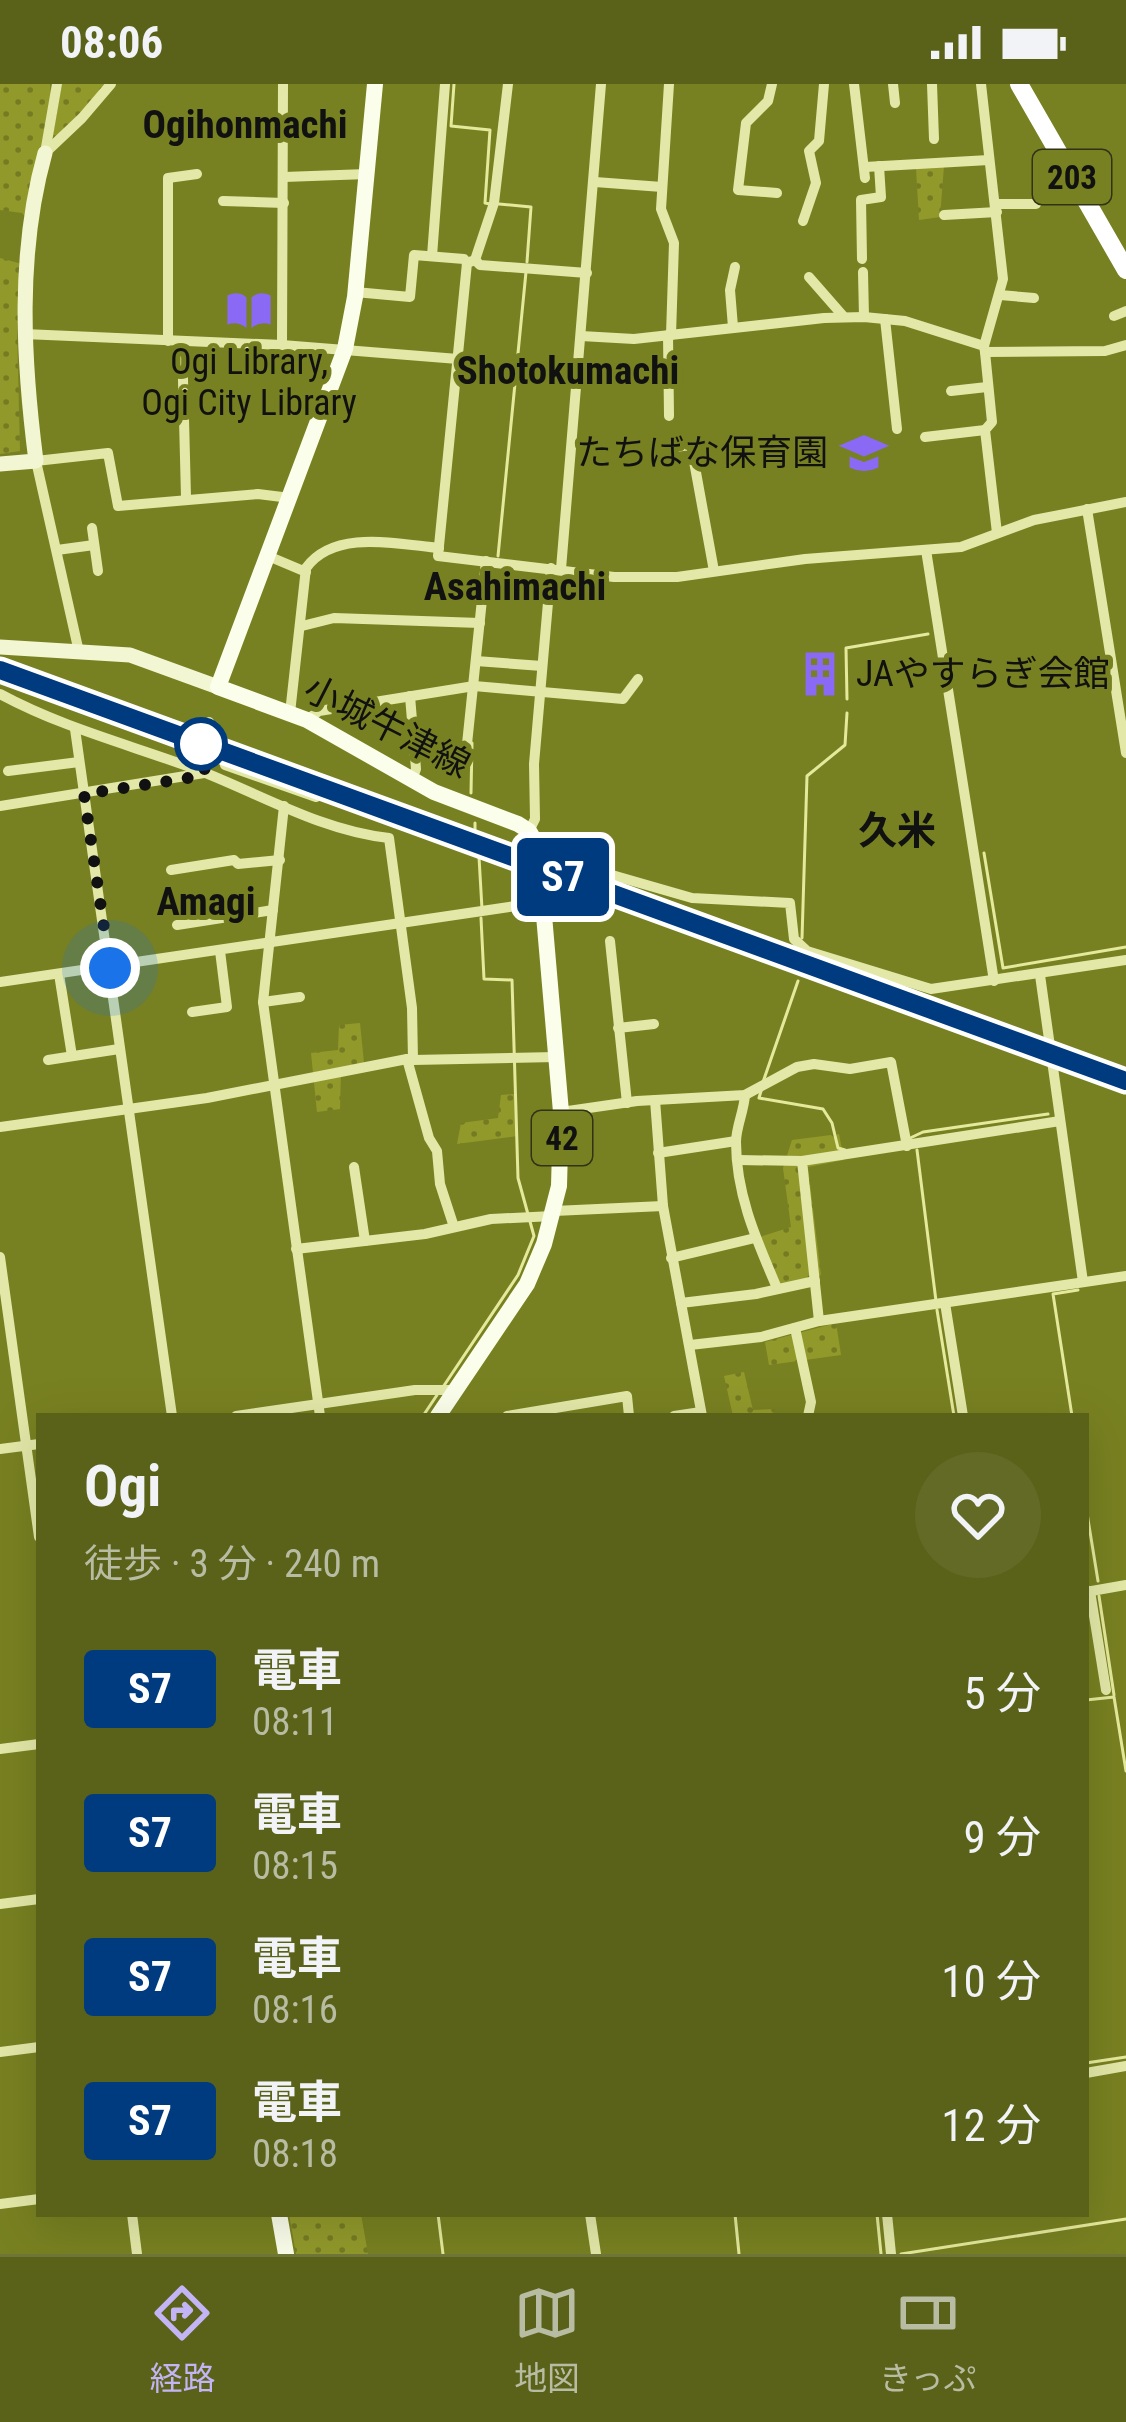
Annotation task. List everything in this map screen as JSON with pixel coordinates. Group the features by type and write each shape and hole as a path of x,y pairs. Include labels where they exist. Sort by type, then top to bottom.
{"highway":[{"name":"203","path":"1019,84 1126,270"}],"main road":[{"path":"218,687 345,349 375,84"},
{"name":"小城牛津線","path":"218,687 299,716 412,780 529,831"},
{"name":"42","path":"439,1413 446,1388 527,1284 542,1214 562,1156 539,854 529,831"},
{"path":"280,2217 286,2254"}],"street":[{"path":"57,84 30,241 21,334 36,461 79,652"},
{"path":"45,153 111,84"},
{"path":"282,345 283,84"},
{"path":"432,256 445,84"},
{"path":"508,84 494,203 471,262 438,556 655,578 805,559 961,547 1034,520 1126,502"},
{"path":"529,831 535,819 542,666 578,379 602,84"},
{"path":"669,84 662,187 662,209 674,243 669,416"},
{"path":"772,84 768,101 746,123 738,190 776,193"},
{"path":"803,221 817,183 809,151 819,141 820,84"},
{"path":"854,84 865,172 880,166 989,160"},
{"path":"893,84 895,103"},
{"path":"932,84 934,139"},
{"path":"925,437 985,430 992,422 984,349 1004,279 980,84"},
{"path":"208,125 283,127"},
{"path":"864,317 861,200 881,197 880,166"},
{"path":"186,497 168,178 197,174"},
{"path":"284,177 367,174"},
{"path":"596,182 662,187"},
{"path":"223,201 284,203"},
{"path":"944,215 1036,204"},
{"path":"355,292 410,297 414,255 587,273"},
{"path":"733,326 730,290 734,267"},
{"path":"809,277 844,317"},
{"path":"1000,295 1034,298"},
{"path":"581,336 634,339 864,317 950,333 984,349 1105,351 1126,345"},
{"path":"885,319 898,429"},
{"path":"21,334 282,345 458,359"},
{"path":"578,379 669,381"},
{"path":"951,391 987,387"},
{"path":"985,430 997,533"},
{"path":"667,448 691,445 714,571"},
{"path":"0,464 108,453 118,506 156,505 186,497 258,494 290,498"},
{"path":"1088,509 1126,753"},
{"path":"92,528 98,571"},
{"path":"439,548 371,543 338,545 316,555 306,572 299,716 477,686 622,699 638,679"},
{"path":"57,550 94,545"},
{"path":"926,550 994,981"},
{"path":"268,556 306,572"},
{"path":"467,744 477,686 486,561"},
{"path":"302,626 334,618 480,623"},
{"path":"0,647 150,659 218,687"},
{"path":"476,661 542,666"},
{"path":"0,694 75,729 205,772 360,836 388,838 412,1009 410,1060 454,1227"},
{"path":"410,697 416,769 412,780"},
{"path":"130,712 248,753 274,775 316,797"},
{"path":"204,738 209,722"},
{"path":"75,729 172,1413"},
{"path":"8,771 80,762"},
{"path":"225,766 274,775"},
{"path":"0,806 205,772"},
{"path":"284,806 263,1002 319,1410"},
{"path":"539,854 692,898 790,903 794,939 807,950 931,989 1126,960"},
{"path":"171,870 234,860 238,864 280,860"},
{"path":"0,982 543,902"},
{"path":"177,925 273,910"},
{"path":"610,941 627,1103"},
{"path":"192,1012 227,1007 220,950"},
{"path":"59,974 72,1056"},
{"path":"1040,975 1083,1282"},
{"path":"263,1002 300,997"},
{"path":"618,1028 654,1024"},
{"path":"48,1060 119,1048"},
{"path":"0,1127 128,1110 410,1060 556,1057"},
{"path":"561,1112 756,1089 797,1067 814,1064 850,1069 891,1062 906,1141"},
{"path":"756,1089 736,1141 740,1184 755,1238 777,1288"},
{"path":"655,1100 662,1206 701,1413"},
{"path":"739,1160 802,1161 906,1141 1060,1121"},
{"path":"658,1154 736,1141"},
{"path":"802,1161 819,1321"},
{"path":"354,1167 365,1241"},
{"path":"296,1249 542,1214 662,1206"},
{"path":"671,1258 755,1238"},
{"path":"0,1257 33,1445 36,1491"},
{"path":"690,1345 1126,1276"},
{"path":"681,1303 815,1281"},
{"path":"945,1303 963,1413"},
{"path":"795,1328 812,1402 809,1413"},
{"path":"278,1413 446,1388"},
{"path":"525,1413 627,1396 629,1413"},
{"path":"0,1450 33,1445"},
{"path":"1089,1592 1126,1585"},
{"path":"1089,1597 1106,1690"},
{"path":"1089,1660 1101,1658"},
{"path":"0,1749 36,1744"},
{"path":"0,1904 36,1899"},
{"path":"0,2052 36,2047"},
{"path":"1089,2072 1126,2066"},
{"path":"0,2204 36,2199"},
{"path":"132,2217 137,2254"},
{"path":"590,2217 596,2254"},
{"path":"887,2217 891,2252"}],"green space":[{"path":"0,84 50,84 52,114 27,218 0,210"},
{"path":"62,84 107,84 59,139 53,135"},
{"path":"944,166 940,217 919,220 916,168"},
{"path":"0,258 22,264 17,330 20,451 0,454"},
{"path":"360,1023 364,1063 341,1069 340,1109 317,1112 311,1053 338,1050 339,1025"},
{"path":"514,1094 518,1136 457,1144 461,1123 498,1118 501,1095"},
{"path":"839,1134 844,1160 808,1167 821,1275 779,1285 760,1237 791,1227 783,1168 792,1140"},
{"path":"836,1323 841,1355 769,1365 765,1342"},
{"path":"744,1372 753,1410 775,1409 775,1413 732,1413 724,1376"},
{"path":"290,2217 362,2217 368,2254 296,2254"}],"waterway":[{"path":"454,84 451,126 490,130 485,203 490,204"},
{"path":"499,204 531,207 527,262"},
{"path":"498,556 526,272"},
{"path":"847,699 846,648 928,634"},
{"path":"802,938 807,776 845,745 847,713"},
{"path":"471,793 472,743"},
{"path":"475,823 475,834"},
{"path":"984,853 1003,968 1126,947"},
{"path":"479,857 482,909"},
{"path":"443,1387 518,1275 534,1236 518,1178 512,980 484,979 481,918"},
{"path":"763,1082 798,981"},
{"path":"761,1091 759,1098 823,1109 838,1148 845,1150"},
{"path":"908,1139 923,1132 1048,1114"},
{"path":"917,1150 936,1301"},
{"path":"1072,1413 1053,1294 1078,1290"},
{"path":"937,1310 954,1413"},
{"path":"425,1413 437,1395"},
{"path":"1089,1526 1098,1581"},
{"path":"1099,1596 1114,1695"},
{"path":"1089,1700 1114,1697 1126,1771"},
{"path":"1089,2063 1126,2057"},
{"path":"438,2217 443,2254"},
{"path":"735,2217 739,2254"},
{"path":"877,2217 881,2254"},
{"path":"901,2254 1126,2219"}],"railway":[{"path":"0,670 1126,1081"}],"train":[{"name":"S7","path":"0,670 1126,1081"}],"place":[{"name":"Ogi Library, Ogi City Library","path":"249,310"},
{"name":"たちばな保育園","path":"864,453"},
{"name":"JAやすらぎ会館","path":"820,674"}],"district":[{"name":"Ogihonmachi","path":"245,125"},
{"name":"Shotokumachi","path":"568,371"},
{"name":"Asahimachi","path":"515,587"},
{"name":"久米","path":"897,831"},
{"name":"Amagi","path":"206,902"}],"route":[{"path":"110,968 84,794 195,777 205,772 201,744"}]}
